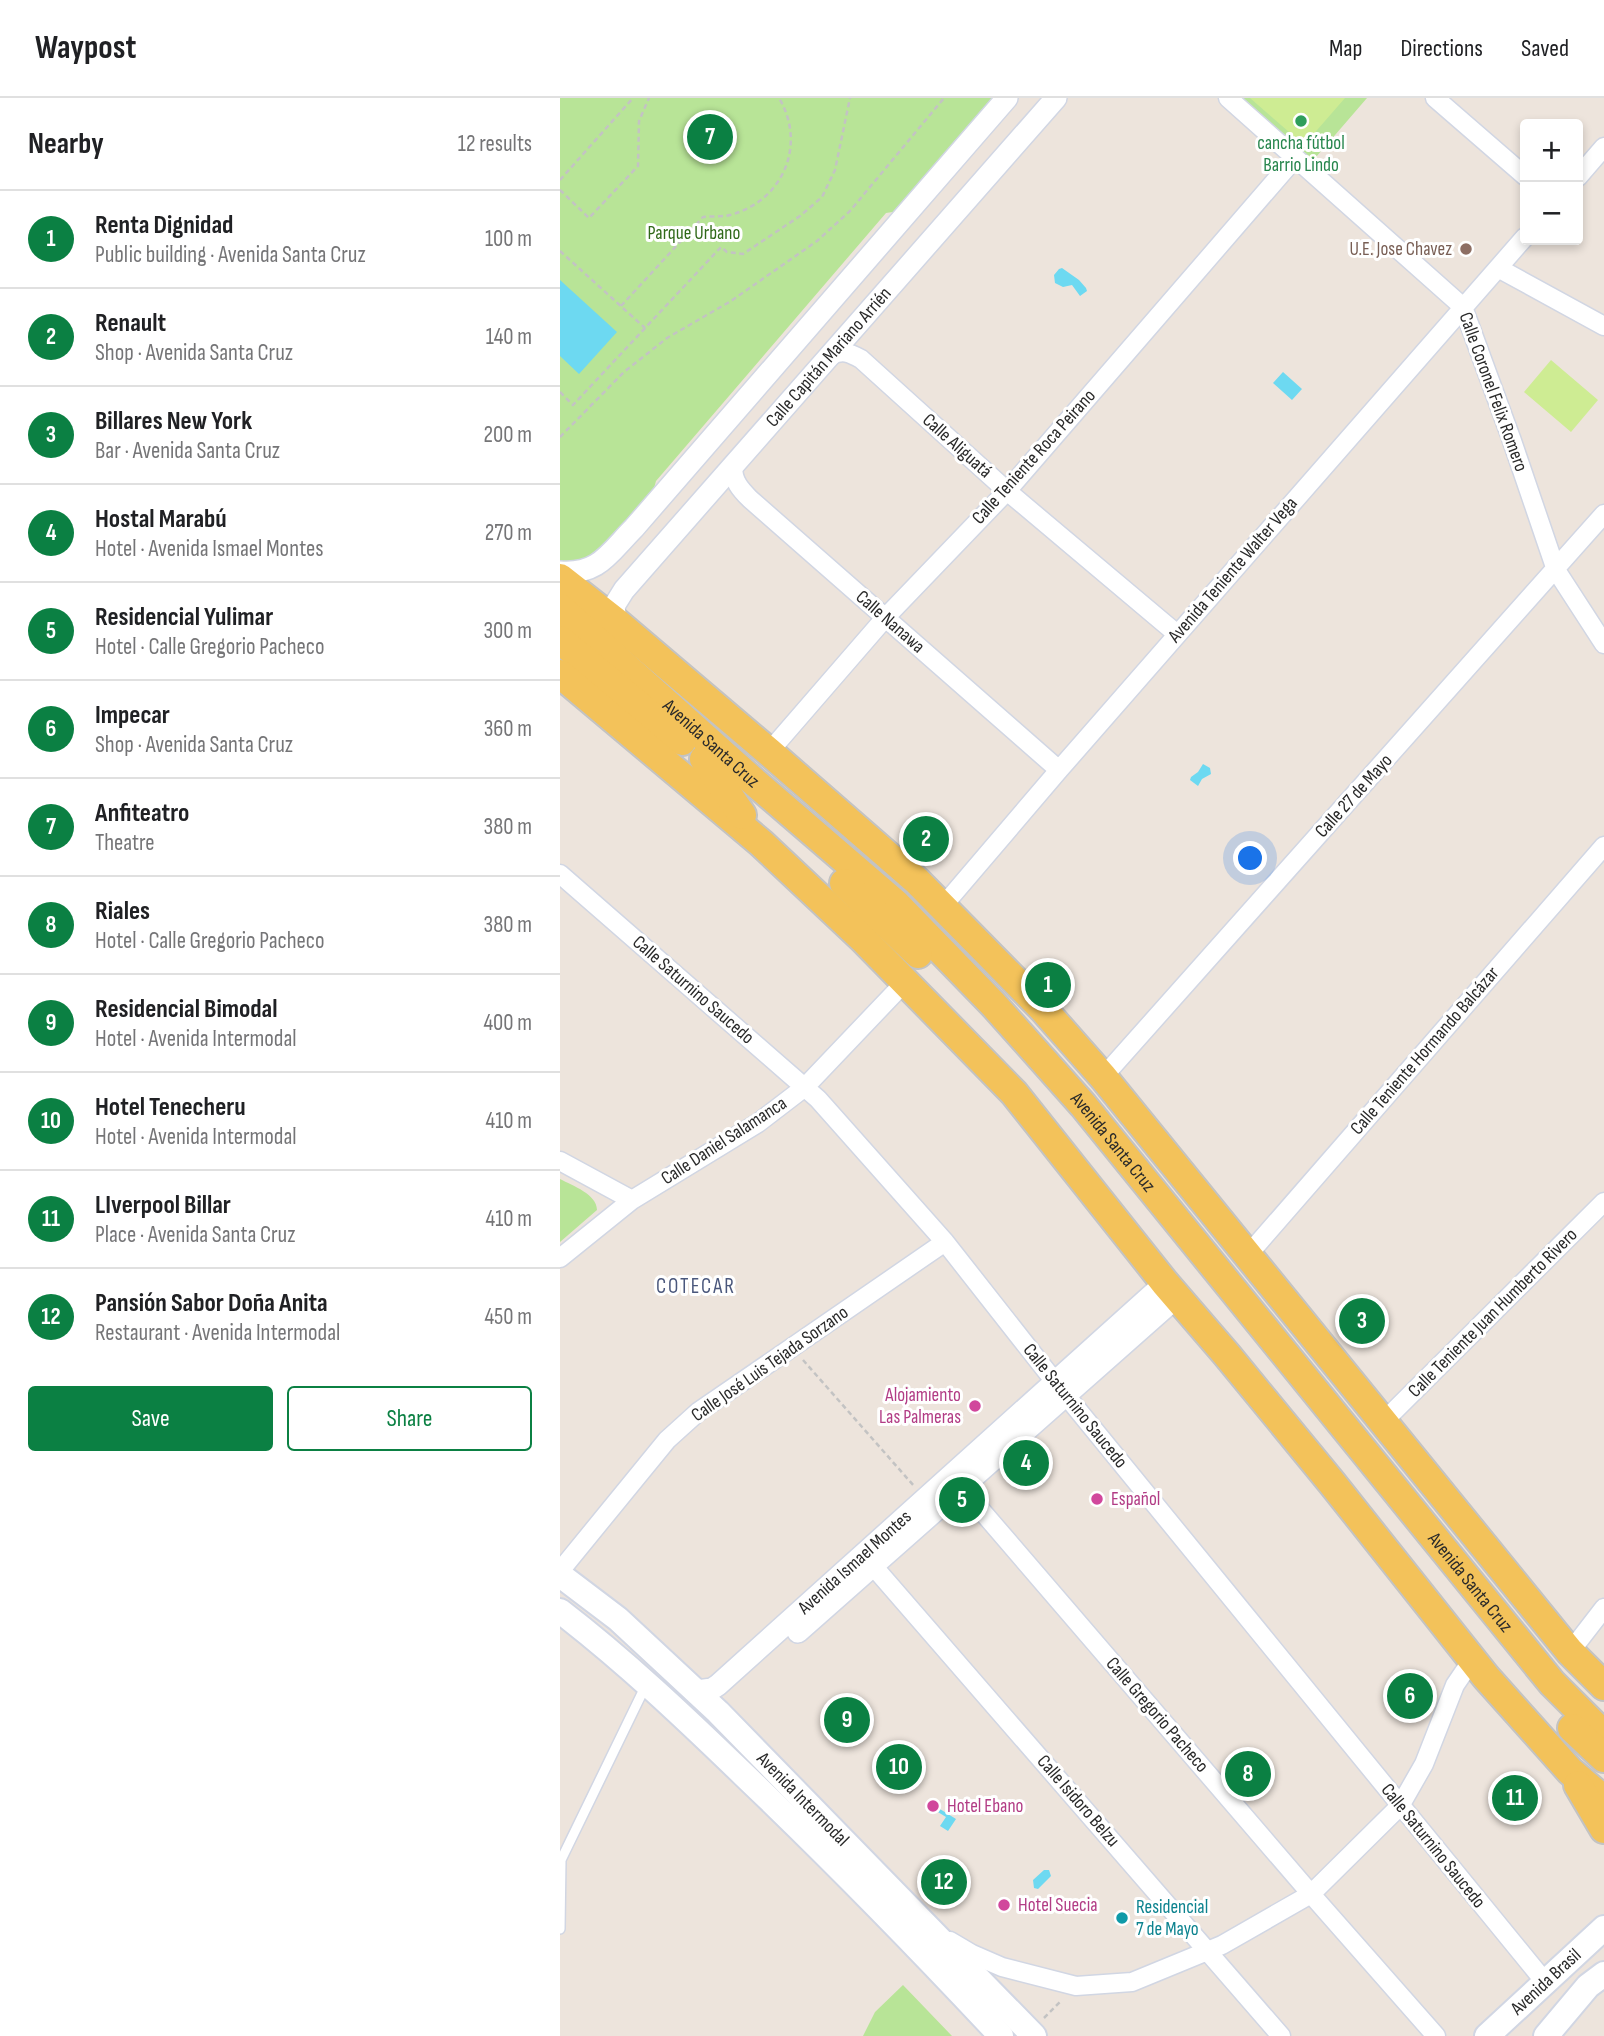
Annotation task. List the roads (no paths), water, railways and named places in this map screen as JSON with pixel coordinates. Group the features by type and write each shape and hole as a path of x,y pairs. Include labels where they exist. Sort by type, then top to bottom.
{"main road":[{"name":"Avenida Santa Cruz","path":"560,578 769,752 943,906 1043,1009 1103,1077 1570,1652 1604,1686"},
{"name":"Avenida Santa Cruz","path":"560,608 895,903 993,1004 1074,1095 1552,1682 1604,1735"},
{"name":"Avenida Santa Cruz","path":"560,640 788,832 981,1014 1106,1160 1547,1704 1604,1758"},
{"path":"560,674 761,843 862,938 1014,1093 1171,1290 1332,1483 1472,1660 1570,1771 1604,1800"},
{"path":"769,752 799,820"},
{"path":"704,759 761,843"},
{"name":"Avenida Intermodal","path":"560,1573 618,1619 697,1691 1033,2034"},
{"name":"Avenida Intermodal","path":"560,1611 647,1683 811,1838 1000,2036"},
{"path":"1570,1771 1604,1829"},
{"name":"Avenida Brasil","path":"1487,2036 1604,1928"},
{"name":"Avenida Brasil","path":"1546,2036 1588,1986 1604,1974"}],"street":[{"name":"Calle Capitán Mariano Arrién","path":"560,572 584,572 596,566 634,528 1007,98"},
{"name":"Calle Capitán Mariano Arrién","path":"616,622 614,606 624,590 1056,98"},
{"name":"Calle Coronel Felix Romero","path":"1228,98 1463,307 1556,570 1604,645"},
{"path":"1435,98 1520,172"},
{"path":"1583,171 1604,148"},
{"name":"Calle Teniente Roca Peirano","path":"769,752 885,618 1007,491 1295,158"},
{"name":"Avenida Teniente Walter Vega","path":"943,906 1520,243"},
{"path":"1497,268 1604,326"},
{"name":"Calle Aliguatá","path":"831,356 838,352 850,352 861,359 1007,491 1177,634"},
{"name":"Calle Nanawa","path":"733,467 733,475 743,491 1059,770"},
{"name":"Calle 27 de Mayo","path":"1103,1077 1604,514"},
{"path":"634,528 660,550"},
{"name":"Calle Teniente Hormando Balcázar","path":"1247,1256 1604,846"},
{"name":"Calle Saturnino Saucedo","path":"564,885 818,1099 945,1242 1060,1389 1545,1982"},
{"name":"Calle Daniel Salamanca","path":"560,1258 632,1200 758,1123 805,1087 905,982"},
{"path":"560,1161 632,1200"},
{"name":"Calle Teniente Juan Humberto Rivero","path":"1382,1423 1604,1202"},
{"name":"Calle José Luis Tejada Sorzano","path":"560,1573 667,1440 698,1412 945,1242"},
{"name":"Avenida Ismael Montes","path":"697,1691 719,1685 925,1499 1060,1389 1171,1290"},
{"name":"Avenida Ismael Montes","path":"718,1712 727,1693 962,1488 1060,1389"},
{"name":"Calle Gregorio Pacheco","path":"962,1488 1436,2036"},
{"name":"Calle Isidoro Belzu","path":"874,1567 1281,2036"},
{"path":"1570,1652 1604,1608"},
{"path":"930,1928 972,1954 1002,1967 1076,1986 1132,1982 1222,1945 1311,1894 1400,1806 1424,1764 1455,1685 1472,1660"}],"lane":[{"path":"560,1929 561,1860 647,1683"}],"water":[{"path":"1062,268 1079,280 1087,291 1080,296 1072,285 1063,287 1055,283 1054,275"},
{"path":"560,280 617,332 579,374 560,356"},
{"path":"1283,372 1302,389 1292,400 1273,383"},
{"path":"1203,764 1210,768 1211,774 1202,779 1198,786 1190,780"},
{"path":"935,1806 956,1819 948,1831 940,1826 946,1817 933,1809"},
{"path":"1044,1870 1049,1870 1051,1876 1038,1889 1034,1888 1033,1880"}],"place":[{"name":"cancha fútbol Barrio Lindo","path":"1301,121"},
{"name":"Anfiteatro","path":"710,137"},
{"name":"U.E. Jose Chavez","path":"1466,249"},
{"name":"Renault","path":"926,839"},
{"name":"Renta Dignidad","path":"1048,985"},
{"name":"Billares New York","path":"1362,1321"},
{"name":"Alojamiento Las Palmeras","path":"975,1406"},
{"name":"Hostal Marabú","path":"1026,1463"},
{"name":"Español","path":"1097,1499"},
{"name":"Residencial Yulimar","path":"962,1500"},
{"name":"Impecar","path":"1410,1696"},
{"name":"Residencial Bimodal","path":"847,1720"},
{"name":"Hotel Tenecheru","path":"899,1767"},
{"name":"Riales","path":"1248,1774"},
{"name":"LIverpool Billar","path":"1515,1798"},
{"name":"Hotel Ebano","path":"933,1806"},
{"name":"Pansión Sabor Doña Anita","path":"944,1882"},
{"name":"Hotel Suecia","path":"1004,1905"},
{"name":"Residencial 7 de Mayo","path":"1122,1918"}],"district":[{"name":"COTECAR","path":"696,1286"}],"park label":[{"name":"Parque Urbano","path":"694,233"}]}
